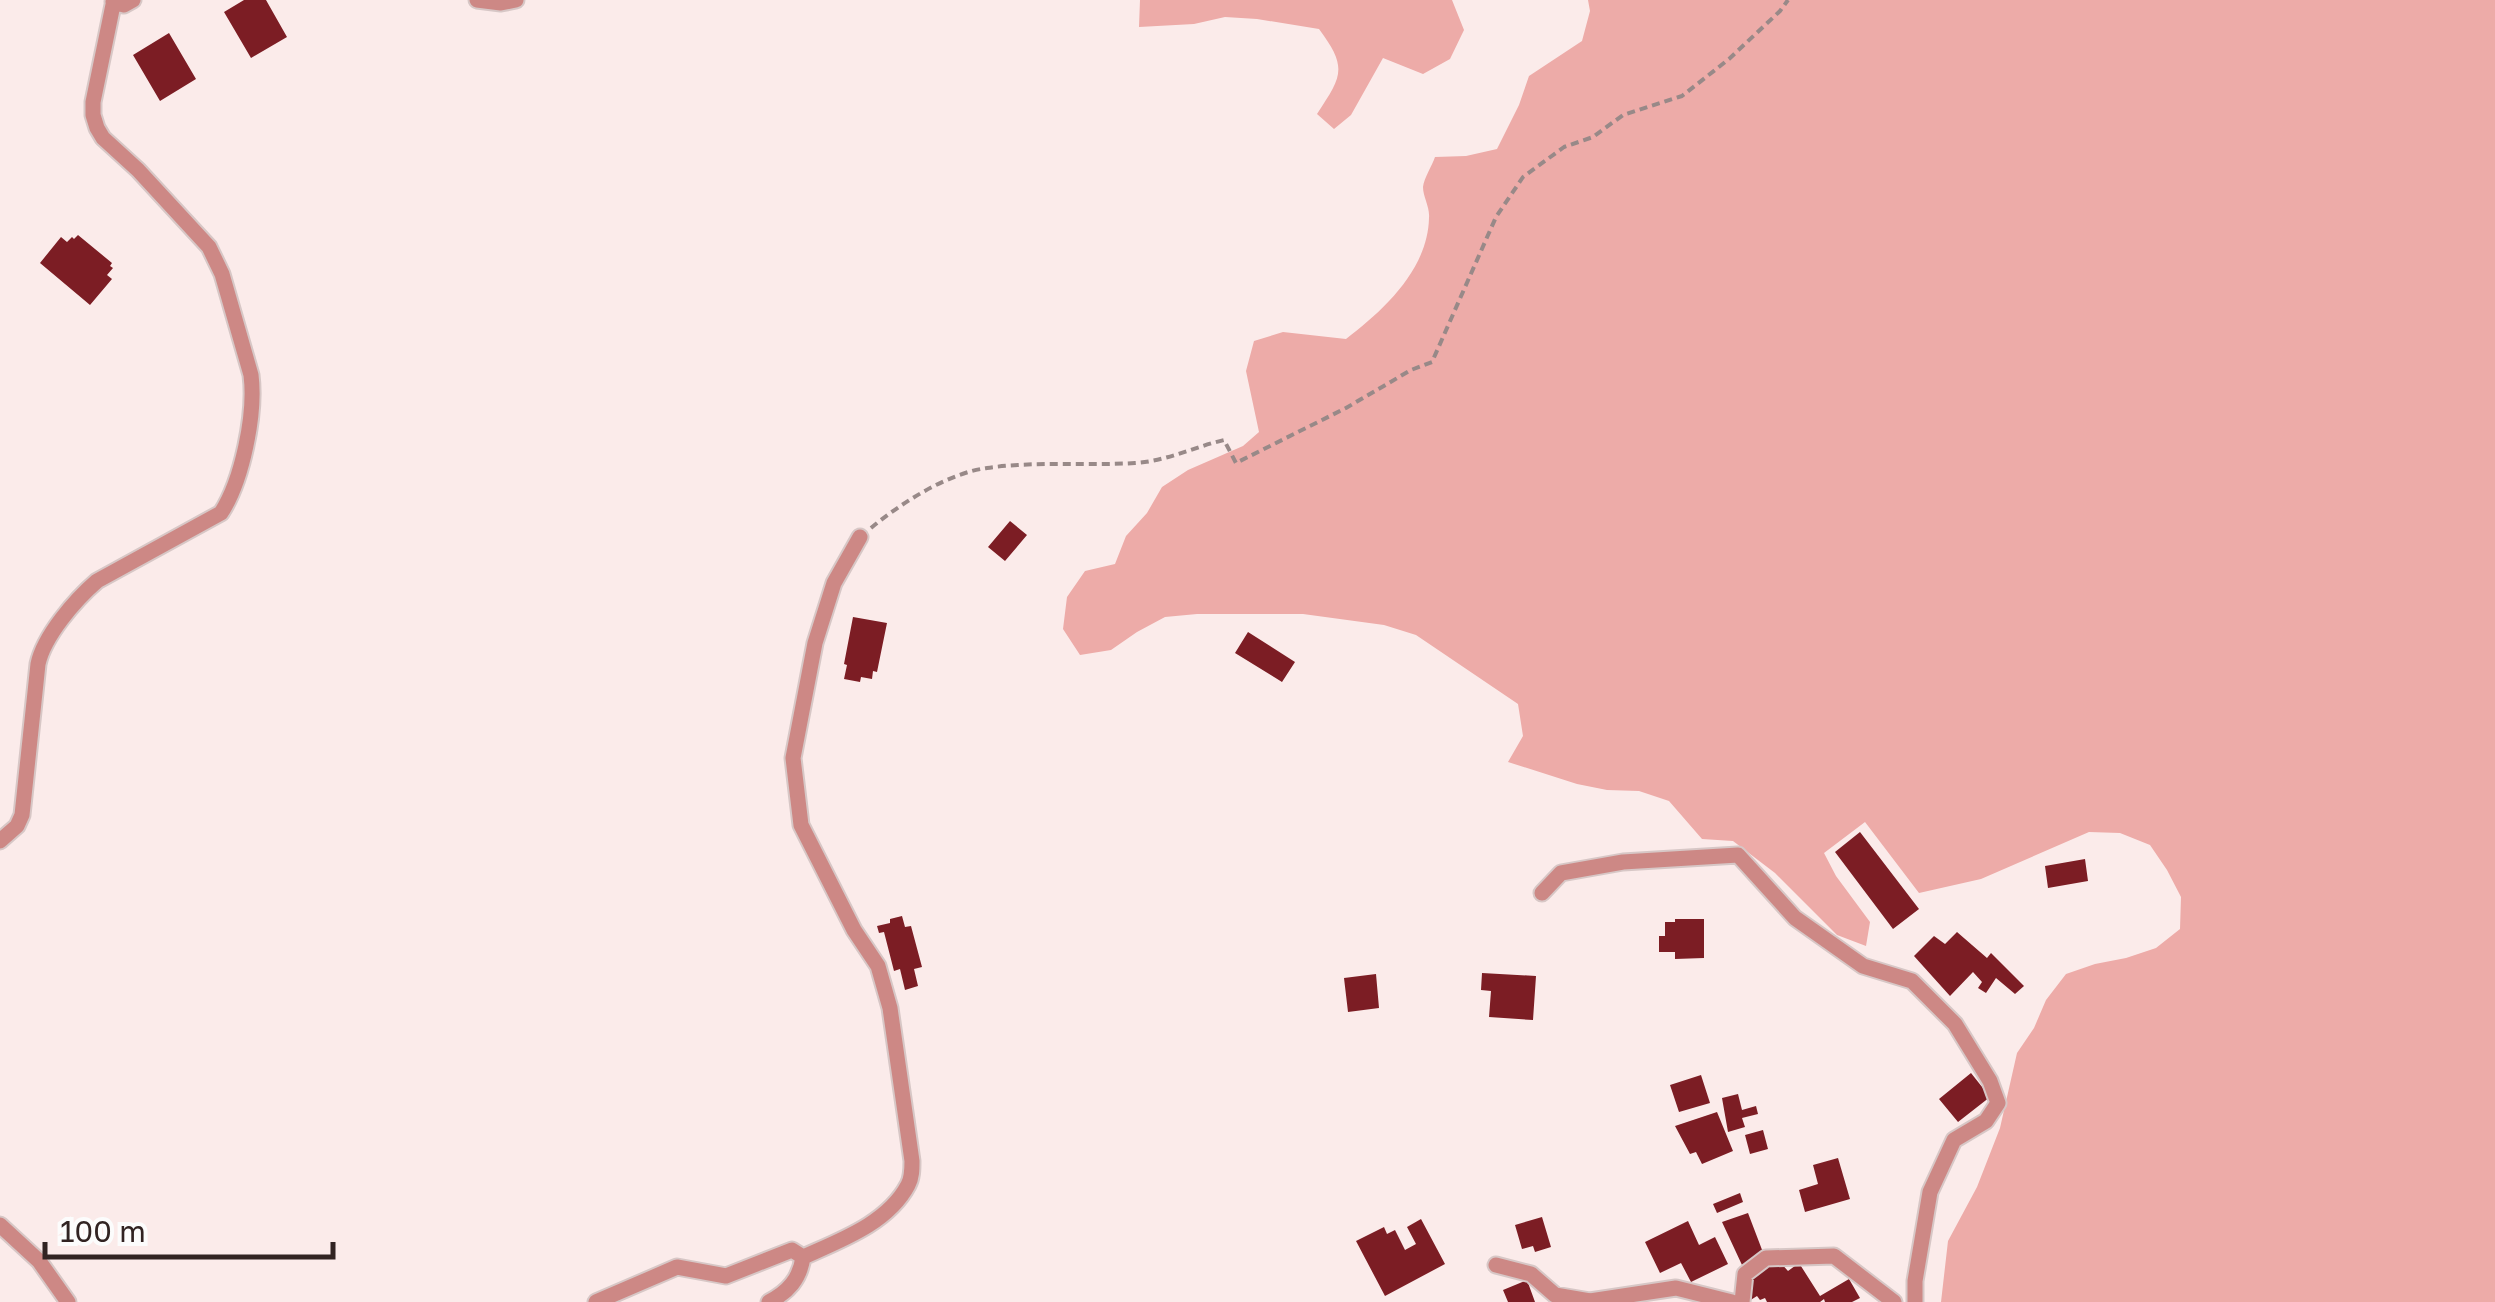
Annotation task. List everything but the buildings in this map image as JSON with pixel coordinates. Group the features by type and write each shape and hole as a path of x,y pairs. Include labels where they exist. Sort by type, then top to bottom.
{"street":[{"path":"0,841 17,826 22,814 38,664 46,643 97,581 221,513 240,475 254,392 222,274 209,247 97,128 92,102 114,1 124,5 133,0"},
{"path":"477,0 516,0"},
{"path":"804,1257 853,1234 889,1210 910,1182 912,1161 890,1008 878,966 854,930 802,825 793,758 820,628 834,583 860,537"},
{"path":"1542,893 1561,873 1576,870 1623,862 1738,855 1794,918 1863,966 1912,981 1954,1024 1990,1080 1998,1103 1986,1121 1954,1140 1930,1192 1915,1281 1916,1302"},
{"path":"0,1225 39,1261 68,1302"},
{"path":"596,1302 677,1267 726,1276 792,1250 804,1257"},
{"path":"1742,1302 1745,1274 1766,1258 1834,1256 1894,1302"},
{"path":"769,1302 781,1296 801,1273 804,1257"},
{"path":"1496,1265 1530,1274 1555,1295 1590,1301 1676,1288 1732,1302"}],"path":[{"path":"860,537 895,508 940,483 984,468 1135,463 1168,459 1224,440 1236,462 1432,362 1496,217 1523,176 1564,147 1593,136 1623,115 1682,96 1729,59 1788,0"}],"shaded area":[{"path":"1140,0 1452,0 1464,30 1450,59 1423,74 1383,58 1351,115 1334,129 1317,114 1338,72 1334,53 1319,29 1225,17 1194,24 1139,27"},
{"path":"1588,0 2495,0 2495,1302 1941,1302 1948,1241 1977,1187 2000,1128 2017,1053 2046,1000 2066,974 2156,948 2180,929 2181,897 2150,845 2120,833 2089,832 1981,879 1919,893 1865,822 1824,853 1870,922 1866,946 1837,935 1775,873 1733,841 1702,839 1669,801 1639,791 1577,784 1508,762 1523,736 1518,704 1416,635 1384,625 1303,614 1197,614 1165,617 1111,650 1080,655 1063,629 1067,597 1085,571 1115,564 1126,536 1147,513 1162,487 1188,470 1243,446 1259,432 1246,371 1254,341 1283,332 1346,339 1389,301 1412,271 1427,237 1429,214 1423,187 1435,157 1497,149 1529,76 1582,41 1590,11"}]}
